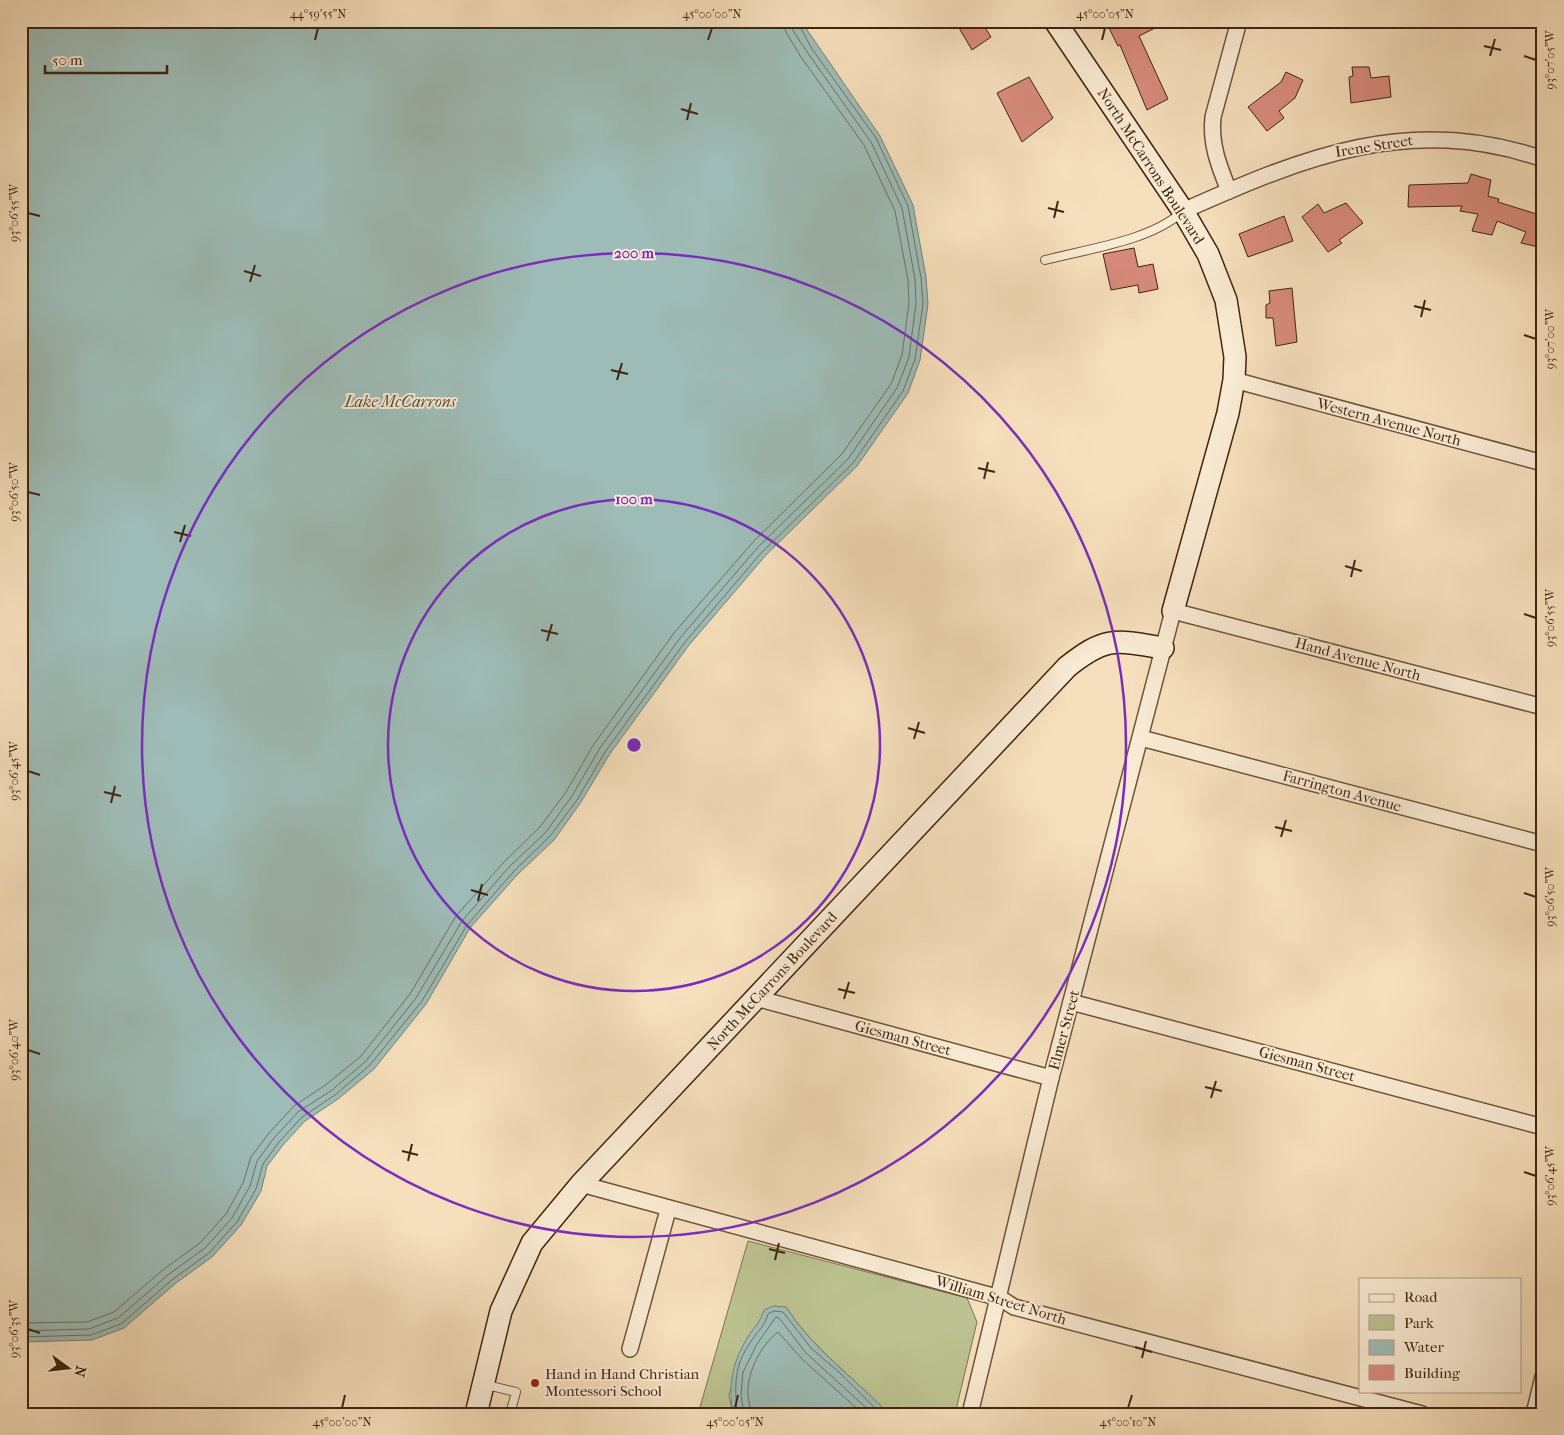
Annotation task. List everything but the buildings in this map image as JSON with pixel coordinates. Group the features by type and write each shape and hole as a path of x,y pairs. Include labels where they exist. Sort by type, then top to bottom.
{"street":[{"name":"North McCarrons Boulevard","path":"1055,21 1183,211 1208,254 1226,300 1235,357 1234,380 1228,413 1173,611"},
{"path":"1229,191 1214,149 1212,132 1213,117 1239,21"},
{"name":"Irene Street","path":"1183,211 1314,158 1348,148 1388,141 1458,140 1499,146 1543,159"},
{"name":"Western Avenue North","path":"1234,380 1543,463"},
{"name":"Elmer Street","path":"970,1414 1000,1298 1001,1279 1051,1078 1173,611"},
{"name":"Hand Avenue North","path":"1173,611 1543,707"},
{"name":"North McCarrons Boulevard","path":"476,1414 501,1311 532,1243 581,1184 1067,668 1100,644 1119,640 1163,648"},
{"name":"Farrington Avenue","path":"1141,738 1543,844"},
{"name":"Giesman Street","path":"756,998 1051,1078"},
{"name":"Giesman Street","path":"1071,1002 1543,1127"},
{"name":"William Street North","path":"581,1184 668,1210 1000,1298 1014,1307 1422,1414"},
{"path":"630,1349 668,1210"},
{"path":"1534,1414 1543,1377"}],"lane":[{"path":"1045,260 1126,239 1169,224 1183,211"},
{"path":"483,1384 516,1392 510,1414"}],"green space":[{"path":"748,1241 967,1298 977,1322 955,1414 886,1414 886,1411 873,1398 820,1349 796,1322 786,1307 764,1310 761,1322 747,1338 729,1395 733,1414 698,1414"}],"water":[{"name":"Lake McCarrons","path":"21,21 801,21 880,136 913,205 926,277 928,304 920,360 908,393 857,466 766,555 689,645 609,755 581,802 554,840 517,875 470,928 426,1004 374,1069 338,1099 305,1121 283,1145 267,1166 261,1191 241,1225 212,1257 176,1283 124,1328 92,1340 21,1342"},
{"path":"773,1306 786,1307 796,1322 820,1349 873,1398 886,1411 886,1414 733,1414 731,1385 737,1358 764,1310"}],"place":[{"name":"Hand in Hand Christian Montessori School","path":"535,1383"}]}
